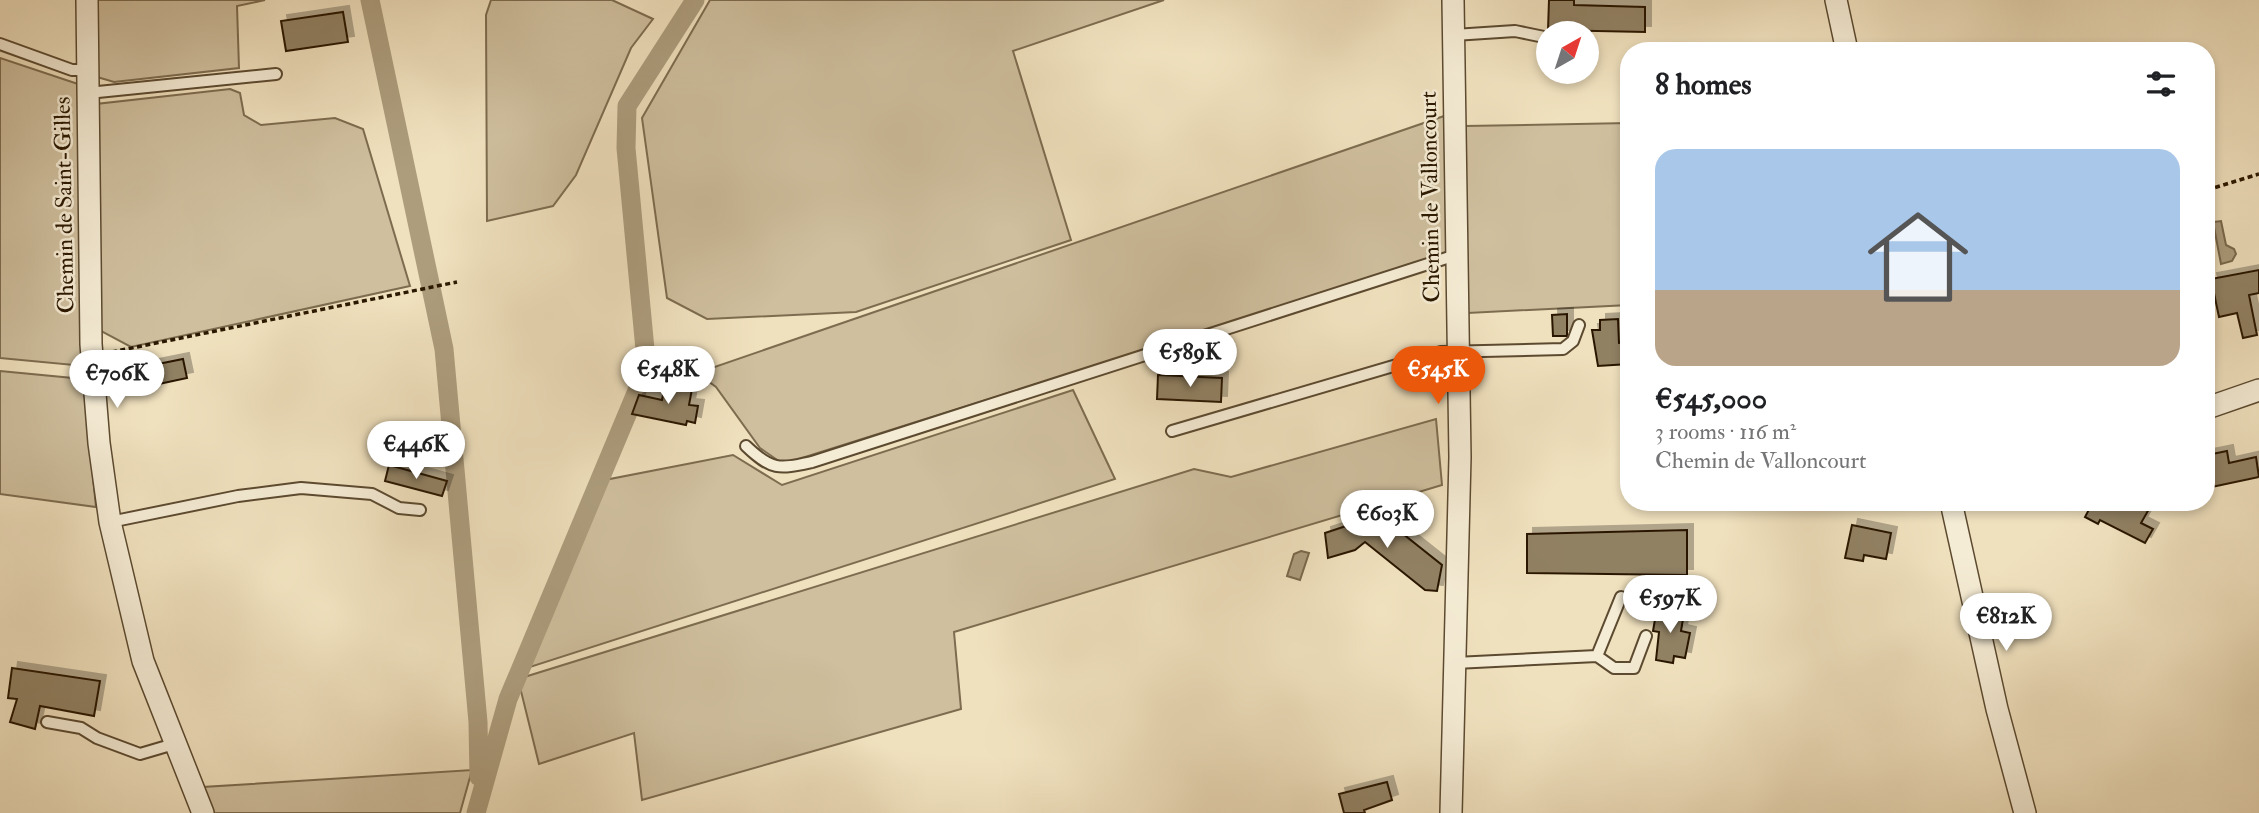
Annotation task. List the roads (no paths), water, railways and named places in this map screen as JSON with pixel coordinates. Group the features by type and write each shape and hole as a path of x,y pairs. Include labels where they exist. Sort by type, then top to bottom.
{"street":[{"name":"Chemin de Saint-Gilles","path":"87,0 91,344 99,443 110,522 143,661 203,813"},
{"name":"Chemin de Valloncourt","path":"1451,813 1460,457 1453,0"},
{"path":"1836,0 1845,42"},
{"path":"2215,405 2259,390"},
{"path":"1953,511 1997,709 2025,813"}],"lane":[{"path":"1454,35 1515,32 1536,36"},
{"path":"0,44 72,70 89,70"},
{"path":"89,93 275,74"},
{"path":"746,446 764,463 782,468 812,461 1456,255"},
{"path":"1172,431 1441,352 1563,349 1573,341 1579,325"},
{"path":"110,522 238,496 301,488 372,494 399,508 420,510"},
{"path":"1597,656 1621,597"},
{"path":"1455,663 1597,656 1614,668 1634,668 1646,636"},
{"path":"47,722 81,728 97,738 140,754 174,744"}],"waterway":[{"path":"370,0 444,349 478,722 479,777"},
{"path":"476,813 508,699 639,386 646,360 626,148 627,106 695,0"}]}
